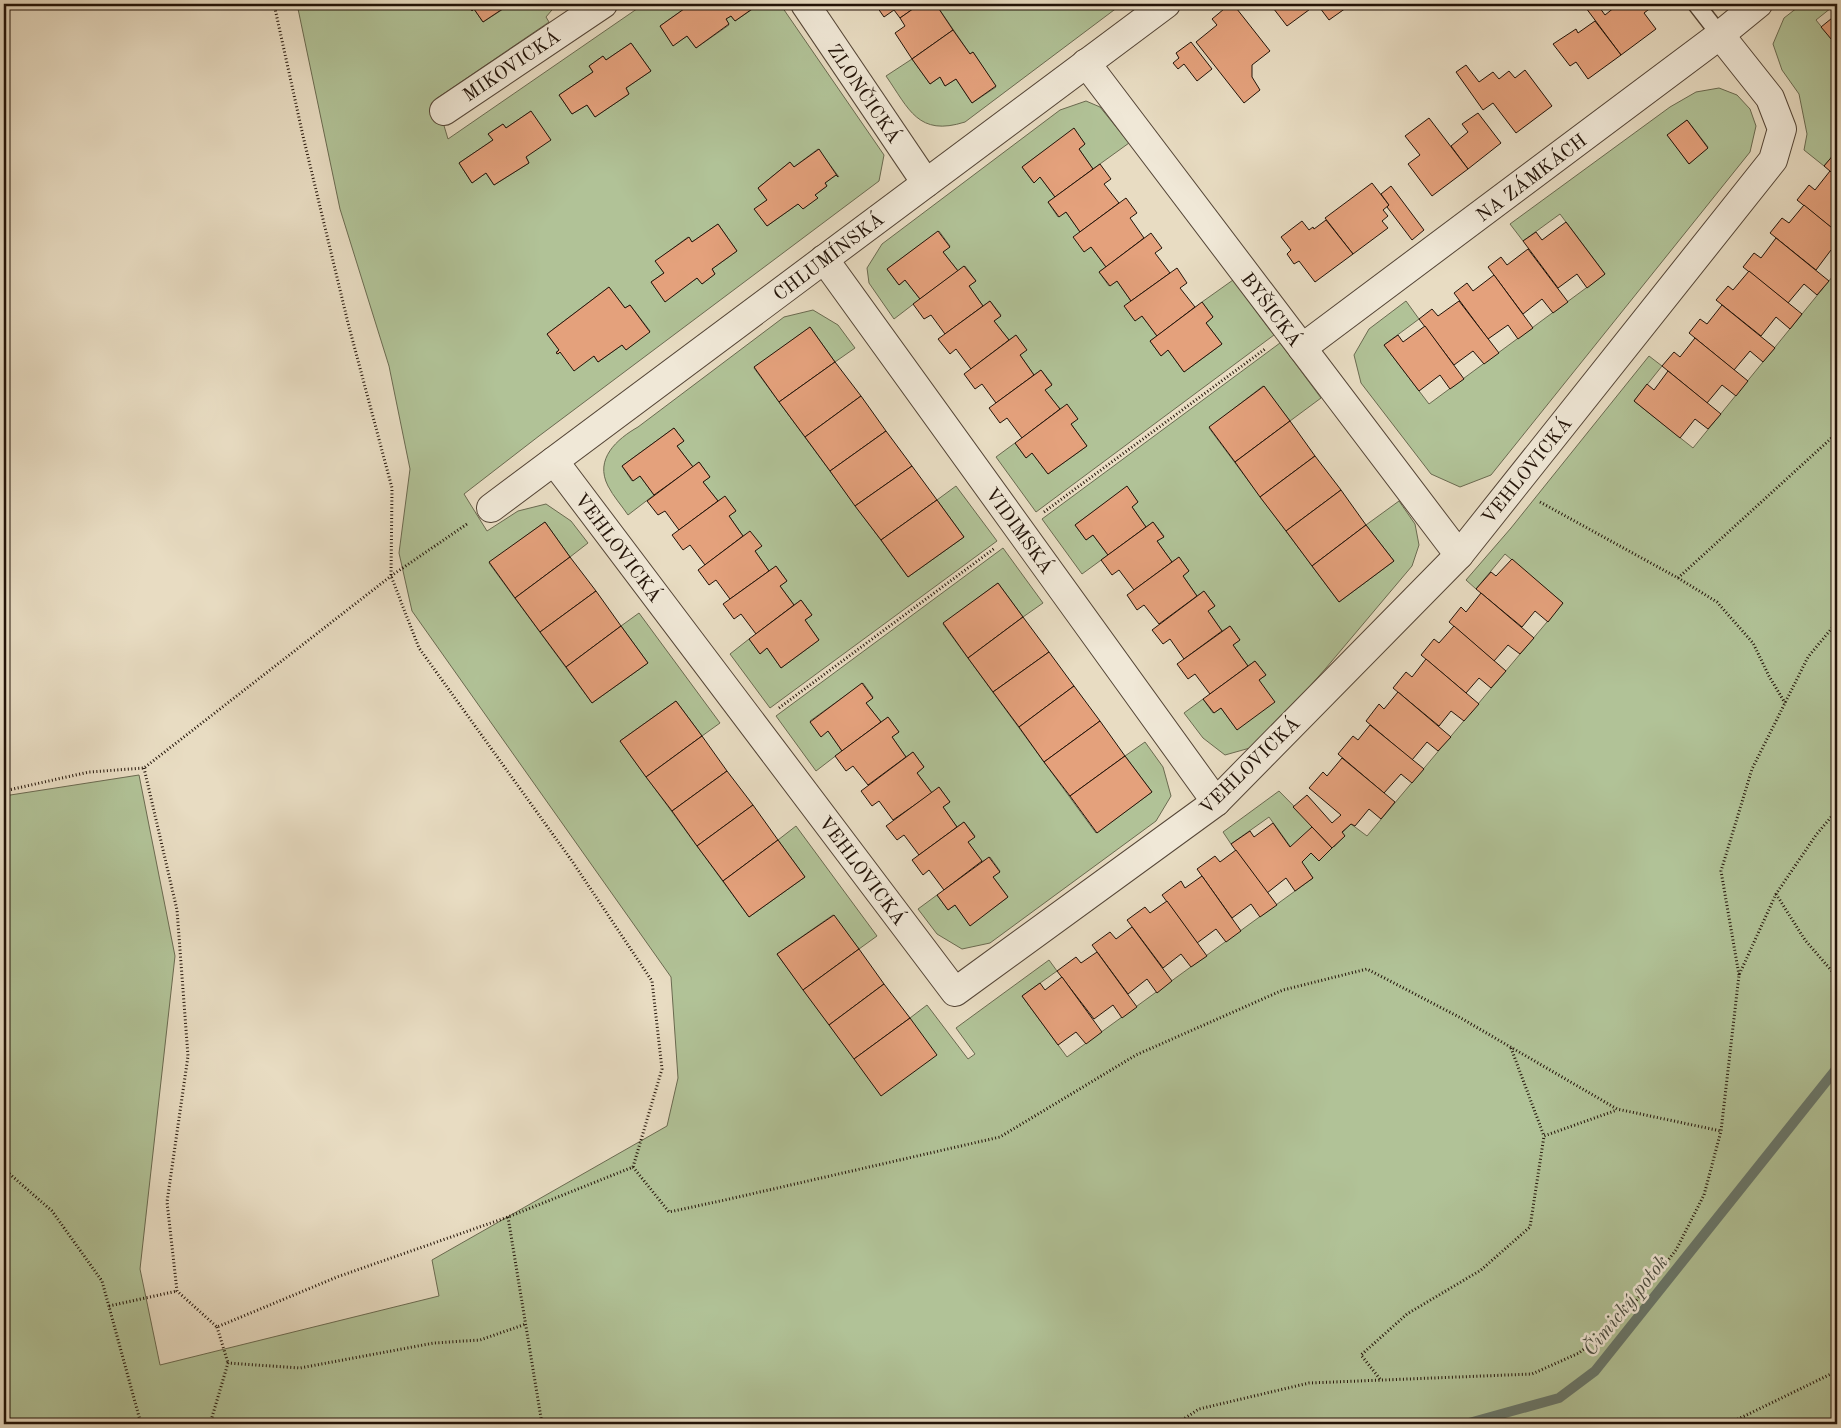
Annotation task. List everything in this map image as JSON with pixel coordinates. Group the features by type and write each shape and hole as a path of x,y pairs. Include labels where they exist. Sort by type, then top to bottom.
{"street":[{"name":"ZLONČICKÁ","path":"805,4 926,183"},
{"name":"CHLUMÍNSKÁ","path":"491,508 1166,4"},
{"name":"NA ZÁMKÁCH","path":"1302,348 1720,35 1758,4"},
{"name":"MIKOVICKÁ","path":"444,110 594,6"},
{"name":"VEHLOVICKÁ","path":"554,461 955,992 1216,802 1459,554 1513,487 1773,160 1782,129 1770,98 1720,35"},
{"name":"BYŠICKÁ","path":"1086,63 1459,554"},
{"name":"VIDIMSKÁ","path":"824,259 1216,802"}],"lane":[{"path":"1696,4 1720,35"}],"path":[{"path":"274,4 341,295 392,488 391,576 418,648 572,861 652,981 662,1069 633,1167"},
{"path":"1678,578 1837,433"},
{"path":"1513,487 1678,578 1717,602 1753,643 1785,703"},
{"path":"4,791 89,772 144,768 391,576 491,508"},
{"path":"1740,975 1721,871 1752,769 1808,657 1837,622"},
{"path":"144,768 177,910 188,1056 167,1202 177,1291 217,1327 228,1363 210,1424"},
{"path":"1176,1424 1199,1409 1309,1383 1532,1374 1579,1353 1620,1321 1676,1250 1704,1195 1720,1131 1740,975 1776,894 1816,835 1837,810"},
{"path":"1776,894 1804,940 1837,977"},
{"path":"633,1167 669,1212 1000,1137 1136,1055 1283,990 1367,969 1459,1017 1617,1110 1720,1131"},
{"path":"1381,1380 1361,1355 1408,1314 1481,1270 1530,1227 1544,1136 1511,1048"},
{"path":"1544,1136 1617,1110"},
{"path":"217,1327 337,1277 508,1217 633,1167"},
{"path":"4,1169 52,1211 102,1281 141,1424"},
{"path":"508,1217 542,1424"},
{"path":"109,1306 177,1291"},
{"path":"228,1363 300,1368 434,1343 480,1340 526,1324"},
{"path":"1728,1424 1837,1371"}],"green space":[{"path":"297,4 467,4 472,10 474,9 483,22 511,4 557,4 546,17 549,22 436,99 448,139 644,4 691,4 660,26 673,45 687,36 696,48 729,25 726,19 731,16 735,21 754,8 752,4 780,4 884,155 879,181 464,494 487,531 518,511 546,504 571,521 588,543 570,557 545,522 489,563 592,703 648,663 621,626 639,613 720,723 702,736 676,701 620,741 749,917 805,877 778,840 796,826 877,936 859,949 833,915 777,954 881,1095 910,1018 927,1005 968,1059 975,1054 956,1028 1049,960 1057,971 1022,996 1067,1057 1313,878 1269,817 1231,844 1223,832 1279,791 1334,847 1345,836 1342,833 1351,824 1367,836 1563,603 1505,554 1476,589 1466,580 1511,528 1649,356 1662,366 1634,401 1693,448 1837,271 1837,1424 4,1424 4,796 139,775 175,956 140,1269 160,1365 439,1296 432,1260 667,1126 678,1078 671,977 412,611 399,553 410,469 389,366 340,209","holes":["631,43 651,71 626,88 629,94 595,117 587,105 572,114 559,95 593,72 589,66 603,56 606,60","531,111 526,157 529,163 494,185 486,173 472,183 459,163 493,140 488,134 503,124 506,128","818,149 839,177 836,175 825,183 827,186 815,195 817,198 804,208 798,204 767,226 755,209 767,200 758,188 790,162 794,167","718,224 737,251 712,269 715,274 702,284 697,278 665,301 651,282 664,273 656,261 688,237 692,242","609,287 625,308 630,305 650,331 626,350 622,345 598,362 594,356 560,352 558,354 556,352 559,350 547,334"]},
{"path":"939,4 1122,4 965,122 949,126 936,126 925,123 916,117 886,76 912,59 930,84 940,77 945,86 956,79 972,103 996,87 973,52 970,54 937,6"},
{"path":"1802,4 1836,4 1816,20 1837,46 1837,151 1824,166 1804,150 1807,134 1799,94 1782,70 1773,44 1784,18"},
{"path":"1719,88 1737,95 1750,109 1756,126 1750,152 1491,475 1460,487 1431,474 1361,383 1354,355 1369,329 1406,301 1419,319 1384,345 1429,404 1605,274 1560,214 1523,241 1510,224 1670,107 1696,92","holes":["1687,120 1708,147 1689,164 1668,135"]},
{"path":"1086,101 1100,107 1129,143 1093,169 1079,149 1085,144 1074,129 1022,167 1033,182 1040,177 1055,197 1048,202 1058,217 1066,212 1080,232 1084,251 1091,247 1106,267 1099,272 1109,286 1117,281 1131,301 1125,306 1142,316 1157,336 1150,341 1161,356 1168,350 1184,372 1222,344 1206,323 1213,317 1202,302 1233,280 1274,335 1036,512 996,457 1015,443 1026,458 1032,453 1048,474 1087,446 1071,424 1077,419 1067,405 1060,409 1045,390 1052,384 1041,370 1034,375 1020,355 1026,350 1016,335 1009,340 994,321 1001,315 990,301 983,306 969,286 976,281 965,266 958,271 943,252 950,246 939,231 887,269 899,285 905,280 920,299 894,319 869,283 867,268 882,244 1060,110"},
{"path":"813,310 838,325 855,348 835,362 810,327 754,368 908,577 964,537 937,500 956,486 997,541 770,708 730,654 749,639 760,654 767,648 781,668 819,640 805,620 812,615 801,600 794,605 780,586 787,581 776,566 769,571 755,551 761,546 750,532 743,536 729,516 736,511 725,497 718,501 703,482 710,477 699,462 693,467 677,446 684,441 674,428 622,466 632,481 640,476 654,495 628,515 608,486 604,476 604,467 610,451 622,437 784,317"},
{"path":"1280,343 1321,398 1290,421 1263,386 1209,428 1339,602 1394,561 1366,525 1399,501 1415,524 1419,545 1412,566 1257,746 1225,755 1203,738 1184,713 1203,699 1213,713 1221,708 1237,730 1259,680 1266,675 1255,661 1248,666 1233,645 1240,640 1230,626 1222,631 1208,611 1215,606 1204,591 1197,596 1183,576 1189,571 1179,557 1172,562 1157,541 1164,536 1153,522 1146,527 1132,507 1138,502 1127,487 1075,525 1086,540 1093,535 1108,555 1082,574 1042,519"},
{"path":"1003,548 1043,603 1023,617 998,583 943,624 1096,833 1152,792 1125,756 1145,742 1163,767 1171,796 1156,821 990,943 962,949 937,934 918,909 937,895 948,910 955,905 970,925 1008,897 993,877 1000,871 990,857 982,862 968,842 975,836 964,822 957,827 943,807 950,802 939,787 932,793 917,773 924,767 913,752 906,757 892,737 899,732 888,717 881,722 866,703 873,697 863,683 810,721 820,736 828,731 842,751 816,771 776,716"}],"building":[{"path":"467,4 510,4 483,22 474,9 472,11"},
{"path":"691,4 752,4 755,7 735,21 731,16 726,19 729,24 696,48 687,36 673,46 660,26"},
{"path":"875,4 920,4 900,18 894,10 884,17"},
{"path":"920,4 939,4 937,6 953,30 912,59 895,33 905,26 900,18"},
{"path":"1230,4 1233,4 1270,51 1252,65 1252,77 1260,90 1244,103 1196,42 1217,25 1212,19"},
{"path":"1270,4 1317,4 1287,26"},
{"path":"1317,4 1343,4 1346,8 1329,20"},
{"path":"1583,4 1597,4 1605,15 1615,7 1613,4 1650,4 1652,7 1644,13 1656,29 1621,55"},
{"path":"1837,14 1837,46 1821,27"},
{"path":"1595,21 1621,55 1588,79 1576,62 1570,66 1553,44 1576,29 1578,33"},
{"path":"953,30 970,54 973,52 996,86 972,103 956,79 945,86 940,77 930,84 912,59"},
{"path":"1191,42 1212,69 1197,81 1184,64 1178,69 1173,63 1179,58 1176,53"},
{"path":"631,43 651,71 626,88 629,94 595,117 587,105 572,114 559,95 593,72 589,66 603,56 606,60"},
{"path":"1466,65 1479,82 1493,72 1499,79 1509,71 1515,78 1525,70 1552,106 1516,133 1493,103 1483,110 1456,72"},
{"path":"531,111 551,140 526,157 529,163 494,185 486,173 472,183 459,163 493,140 488,134 503,124 506,128"},
{"path":"1478,113 1501,143 1468,169 1451,146 1468,132 1462,124"},
{"path":"1429,118 1468,169 1432,196 1408,164 1420,155 1405,136"},
{"path":"1687,120 1708,148 1689,164 1667,135"},
{"path":"1074,128 1085,144 1079,149 1093,169 1055,197 1040,177 1034,183 1022,167"},
{"path":"819,149 838,177 836,175 825,183 827,186 815,195 818,198 803,209 798,204 767,226 754,209 767,200 758,188 790,162 794,167"},
{"path":"1835,153 1837,154 1837,177 1824,166"},
{"path":"1100,164 1111,179 1104,184 1119,203 1080,232 1066,212 1059,217 1048,202"},
{"path":"1830,171 1837,177 1837,232 1797,200 1809,185 1815,190"},
{"path":"1372,183 1389,205 1383,210 1388,216 1382,221 1388,228 1353,254 1325,218"},
{"path":"1391,186 1424,230 1412,240 1387,207 1389,205 1381,194"},
{"path":"1126,198 1137,213 1130,218 1144,238 1106,267 1091,247 1084,252 1073,237"},
{"path":"1804,205 1837,232 1837,255 1831,250 1816,270 1770,233 1782,218 1789,223"},
{"path":"1326,220 1353,254 1315,282 1299,261 1294,264 1287,254 1291,250 1281,237 1302,221 1309,230 1313,227 1314,229"},
{"path":"1566,222 1605,274 1587,288 1577,274 1558,288 1523,241 1536,232 1542,240"},
{"path":"718,224 737,251 712,269 715,274 702,284 697,278 665,302 651,282 664,273 655,261 689,237 692,242"},
{"path":"938,231 950,247 943,252 958,271 920,299 905,280 899,285 887,269"},
{"path":"1151,233 1162,248 1155,253 1170,273 1131,301 1117,281 1110,286 1099,272"},
{"path":"1776,238 1829,281 1817,295 1804,284 1788,303 1743,267 1754,253 1761,258"},
{"path":"1528,249 1568,302 1553,313 1542,299 1523,314 1488,267 1501,257 1507,265"},
{"path":"964,266 976,281 969,286 983,306 945,334 931,315 924,319 913,304"},
{"path":"1177,268 1187,283 1180,288 1195,307 1157,336 1142,316 1135,321 1124,306"},
{"path":"1749,271 1802,314 1790,329 1776,317 1761,336 1716,300 1728,286 1733,290"},
{"path":"1494,275 1533,328 1518,339 1508,325 1488,339 1454,293 1467,283 1473,291"},
{"path":"609,287 625,308 630,305 650,332 626,350 622,345 598,362 594,356 574,371 560,352 556,353 559,350 547,334"},
{"path":"990,301 1001,316 994,321 1009,340 971,369 956,349 950,354 938,339"},
{"path":"1459,301 1499,353 1484,364 1473,351 1454,365 1419,319 1432,309 1438,316"},
{"path":"1202,302 1213,317 1206,323 1222,344 1184,372 1168,350 1161,356 1150,341"},
{"path":"1722,305 1775,348 1763,362 1750,351 1734,370 1689,333 1700,319 1707,324"},
{"path":"1425,326 1464,379 1450,389 1440,375 1419,391 1384,345 1398,335 1403,342"},
{"path":"810,327 835,362 779,402 754,367"},
{"path":"1016,335 1027,350 1020,355 1034,375 996,403 982,384 975,389 964,374"},
{"path":"1695,338 1748,381 1736,396 1722,385 1707,403 1662,366 1674,352 1680,357"},
{"path":"835,362 861,396 805,437 779,402"},
{"path":"1041,370 1052,385 1045,390 1060,409 1022,438 1007,418 1000,423 989,408"},
{"path":"1668,371 1721,414 1708,429 1695,419 1680,438 1634,401 1647,384 1654,390"},
{"path":"1264,386 1290,421 1235,462 1209,427"},
{"path":"861,396 886,431 830,471 805,437"},
{"path":"1067,404 1078,419 1071,424 1087,446 1048,474 1032,453 1026,458 1015,443"},
{"path":"1290,421 1315,456 1260,497 1235,462"},
{"path":"674,428 684,441 677,446 693,467 654,495 640,476 633,481 622,466"},
{"path":"886,431 912,466 855,506 830,471"},
{"path":"1315,456 1341,490 1286,531 1260,497"},
{"path":"699,462 710,477 703,482 718,501 679,530 665,511 658,515 647,501"},
{"path":"912,466 937,500 881,540 855,506"},
{"path":"1127,486 1138,502 1132,507 1146,527 1108,555 1093,535 1086,540 1075,525"},
{"path":"1341,490 1366,525 1312,566 1286,531"},
{"path":"725,496 736,511 729,516 743,536 705,565 690,545 683,550 672,535"},
{"path":"937,500 964,537 908,577 881,540"},
{"path":"545,522 570,557 515,598 489,562"},
{"path":"1153,522 1164,537 1157,541 1172,562 1134,590 1119,570 1112,575 1101,560"},
{"path":"1366,525 1394,561 1339,602 1312,566"},
{"path":"750,531 762,546 755,551 769,571 730,599 716,580 709,585 698,570"},
{"path":"570,557 596,591 540,632 515,598"},
{"path":"1179,557 1189,571 1183,576 1197,596 1159,624 1144,605 1137,610 1127,595"},
{"path":"1512,559 1563,603 1548,622 1535,611 1522,627 1476,589 1491,572 1496,576"},
{"path":"776,566 787,581 780,586 794,605 756,634 741,614 734,619 723,604"},
{"path":"998,583 1023,617 968,658 943,623"},
{"path":"596,591 621,626 566,667 540,632"},
{"path":"1204,591 1215,606 1208,611 1222,631 1184,659 1170,639 1163,644 1152,630"},
{"path":"1481,593 1534,638 1520,654 1508,645 1494,661 1449,622 1461,607 1466,612"},
{"path":"801,600 812,615 805,620 819,640 781,668 767,648 760,654 749,639"},
{"path":"1023,617 1049,652 993,692 968,658"},
{"path":"621,626 648,663 592,703 566,667"},
{"path":"1230,626 1240,640 1233,645 1248,666 1210,694 1195,674 1188,679 1177,664"},
{"path":"1454,626 1506,671 1491,688 1479,678 1466,693 1421,655 1434,639 1439,643"},
{"path":"1049,652 1074,686 1019,727 993,692"},
{"path":"1426,659 1479,704 1464,721 1451,711 1439,726 1393,688 1406,672 1412,677"},
{"path":"1255,661 1266,675 1259,680 1275,702 1237,730 1221,708 1214,713 1203,699"},
{"path":"862,683 873,698 866,703 881,722 842,751 828,731 821,737 810,722"},
{"path":"1074,686 1100,721 1044,762 1019,727"},
{"path":"1398,692 1451,737 1438,751 1427,742 1412,760 1366,721 1379,704 1384,709"},
{"path":"676,701 702,736 646,777 620,741"},
{"path":"888,717 899,732 892,737 906,757 868,785 853,766 846,771 835,756"},
{"path":"1100,721 1125,756 1070,796 1044,762"},
{"path":"1370,725 1424,769 1412,783 1401,774 1384,793 1338,754 1353,736 1358,740"},
{"path":"702,736 727,771 672,811 646,777"},
{"path":"913,752 924,767 917,773 932,793 893,820 879,801 872,806 861,791"},
{"path":"1125,756 1152,792 1097,833 1070,796"},
{"path":"1342,758 1395,802 1381,819 1369,809 1355,826 1351,824 1342,832 1345,836 1332,848 1293,807 1307,795 1332,823 1341,815 1309,788 1323,772 1327,776"},
{"path":"727,771 753,805 697,846 672,811"},
{"path":"939,787 950,802 943,807 957,827 919,855 904,835 897,840 886,826"},
{"path":"753,805 778,840 723,881 697,846"},
{"path":"964,822 975,837 968,842 982,861 944,890 929,870 923,875 912,860"},
{"path":"1273,823 1290,847 1312,827 1332,848 1319,861 1311,853 1302,862 1313,878 1295,891 1286,878 1267,893 1231,844 1250,831 1254,837"},
{"path":"778,840 805,877 749,917 723,881"},
{"path":"1236,850 1277,905 1260,917 1251,904 1232,918 1197,869 1215,856 1220,862"},
{"path":"989,857 1000,872 993,877 1008,897 970,926 955,905 948,910 937,895"},
{"path":"1202,876 1241,931 1226,942 1216,929 1197,943 1162,895 1181,881 1185,888"},
{"path":"1167,901 1207,956 1191,967 1181,954 1163,968 1127,920 1145,907 1150,913"},
{"path":"834,915 859,949 803,990 777,954"},
{"path":"1132,927 1172,981 1157,993 1147,979 1128,994 1092,945 1110,932 1116,939"},
{"path":"859,949 884,984 829,1025 803,990"},
{"path":"1097,952 1137,1007 1122,1018 1113,1005 1094,1019 1057,971 1076,957 1081,963"},
{"path":"1062,977 1102,1032 1086,1044 1076,1032 1058,1045 1022,996 1040,983 1045,990"},
{"path":"884,984 910,1018 854,1059 829,1025"},
{"path":"910,1018 937,1055 881,1096 854,1059"}],"waterway":[{"name":"Čimický potok","path":"1360,1424 1469,1423 1559,1398 1595,1371 1837,1068"}]}
